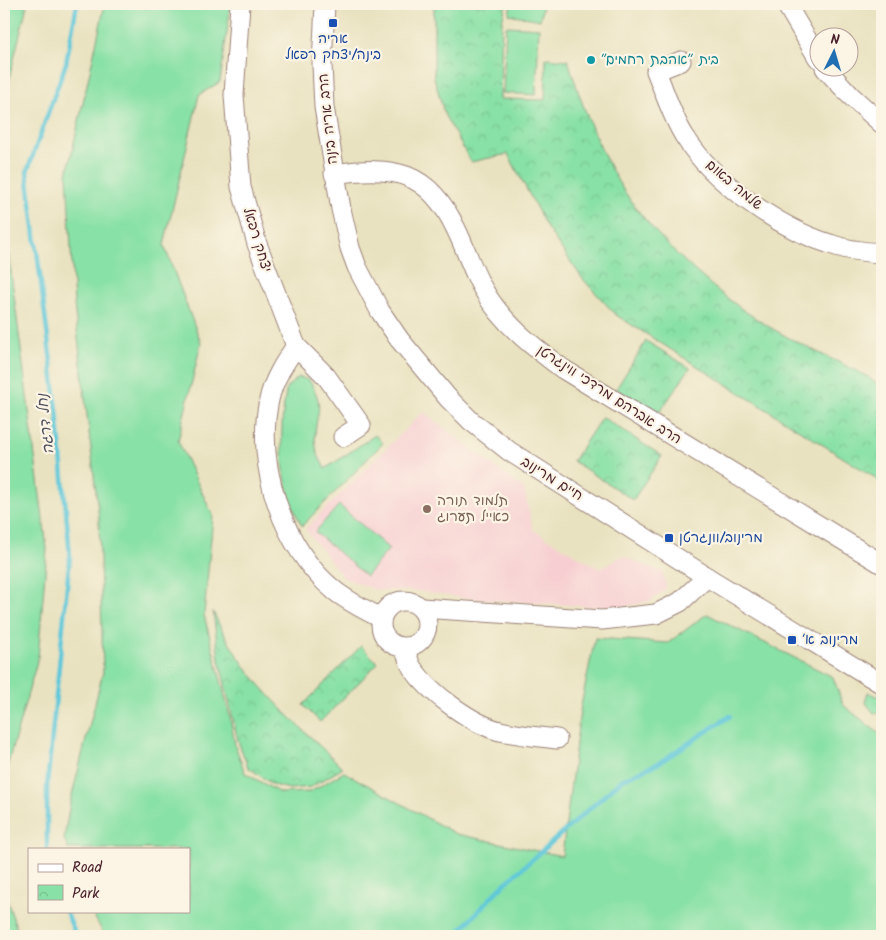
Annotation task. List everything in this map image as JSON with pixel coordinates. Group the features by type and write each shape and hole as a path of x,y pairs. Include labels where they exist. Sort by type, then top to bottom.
{"street":[{"name":"יצחק רפאל","path":"240,4 234,95 241,187 270,282 296,346 326,376 361,425 342,437"},
{"name":"הרב אריה בינה","path":"326,4 322,65 324,107 334,174"},
{"path":"786,4 808,41"},
{"name":"שלמה באום","path":"681,61 656,71 674,117 685,137 718,175 743,196 798,232 831,245 882,254"},
{"path":"834,78 882,124"},
{"name":"הרב אברהם מרדכי ווינגרטן","path":"334,174 364,169 387,170 407,176 431,190 456,229 483,290 504,318 529,343 563,368 882,564"},
{"name":"חיים מרינוב","path":"334,174 350,248 367,289 399,339 448,398 471,421 509,451 707,577 882,684"},
{"path":"296,346 274,385 266,414 266,455 274,499 297,544 318,574 335,590 381,618"},
{"path":"421,608 427,622 424,638 418,643 404,648 390,644 385,639 382,633 381,618 389,606 395,603 409,602 421,608 602,620 656,614 680,602 707,577"},
{"path":"404,648 413,669 428,685 475,721 498,730 557,739"}],"shaded area":[{"name":"תלמוד תורה כאייל תערוג","path":"423,412 524,489 533,530 600,569 622,556 663,572 666,589 650,601 617,608 464,598 418,591 377,590 344,578 305,529"}],"green space":[{"path":"4,4 27,5 4,100"},
{"path":"105,4 231,4 220,82 199,95 164,245 201,343 178,441 213,516 204,615 230,716 235,745 245,773 280,793 310,792 344,772 456,834 562,856 580,711 595,638 668,643 707,614 833,677 843,705 882,736 882,936 105,936 92,912 190,912 190,848 68,848 64,839 70,803 103,672 99,518 74,304 67,174"},
{"path":"434,4 506,4 502,21 500,99 545,100 546,58 568,60 590,123 619,183 644,219 676,254 746,312 790,338 867,376 879,386 882,393 882,482 616,315 582,278 547,228 508,154 471,162 445,116 434,77"},
{"path":"511,4 543,4 540,20 509,14"},
{"path":"506,26 539,28 536,95 503,93"},
{"path":"4,219 47,549 38,658 4,777"},
{"path":"646,341 690,368 659,413 616,389"},
{"path":"299,377 309,380 318,400 316,447 318,456 325,469 375,435 383,443 302,526 294,510 289,493 282,458 282,422 287,387"},
{"path":"602,417 662,456 633,500 573,461"},
{"path":"339,505 389,549 366,576 315,532"},
{"path":"213,611 237,656 269,696 343,768 311,787 290,789 273,785 248,767 238,741 219,659"},
{"path":"361,646 378,663 320,722 303,705"},
{"path":"868,692 882,699 882,714 874,713 865,702"},
{"path":"4,891 19,936 4,936"}],"waterway":[{"name":"נחל דרגה","path":"47,848 47,786 70,556 57,410 27,172 66,63 77,4"},
{"path":"455,936 500,888 623,779 657,764 730,716"},
{"name":"נחל דרגה","path":"66,912 76,936"}],"place":[{"name":"אריה בינה/יצחק רפאל","path":"333,23"},
{"name":"בית ״אהבת רחמים״","path":"591,60"},
{"name":"תלמוד תורה כאייל תערוג","path":"427,509"},
{"name":"מרינוב/וונגרטן","path":"669,538"},
{"name":"מרינוב א׳","path":"792,640"}]}
